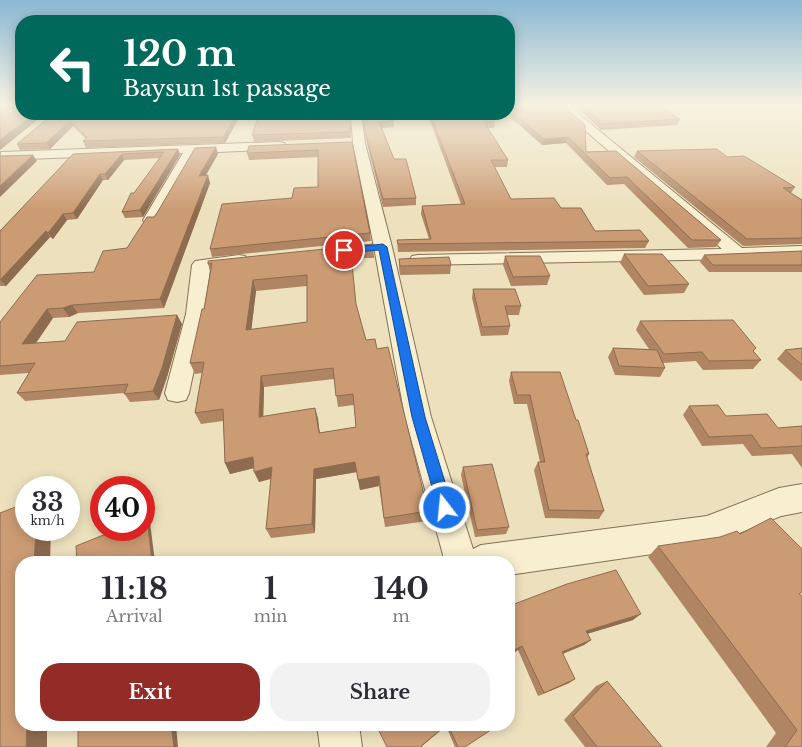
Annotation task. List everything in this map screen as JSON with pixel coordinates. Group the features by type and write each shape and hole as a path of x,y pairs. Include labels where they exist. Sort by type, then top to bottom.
{"street":[{"path":"354,140 378,252 418,417 459,556"},
{"path":"603,140 738,254"},
{"path":"1,156 17,144"},
{"path":"1,156 290,146"},
{"path":"152,220 192,149"},
{"path":"378,252 738,254 802,250"},
{"path":"177,393 186,315 201,265 255,258"},
{"path":"515,557 707,531 779,502 802,498"},
{"path":"339,731 341,747"}],"building":[{"path":"22,140 49,140 46,143 17,144"},
{"path":"84,140 123,140 83,141"},
{"path":"367,140 386,140 394,159 406,159 416,198 383,199"},
{"path":"440,140 495,140 508,160 491,160 511,199 554,198 561,208 581,208 595,231 640,230 649,241 398,244 397,240 431,239 422,206 465,204"},
{"path":"571,140 586,140 586,152 616,151 721,240 692,240 627,177 610,178"},
{"path":"352,142 370,233 210,249 222,204 292,198 294,188 318,187 318,150 247,153 249,146"},
{"path":"216,147 199,176 208,175 160,299 72,305 63,308 47,309 22,344 65,341 77,322 177,315 162,368 153,391 124,394 128,384 17,393 35,363 0,366 0,322 37,275 94,272 103,251 127,248 147,217 154,217 195,148"},
{"path":"178,149 140,210 122,212 131,193 134,193 164,152 122,154 105,174 100,174 73,213 63,214 48,233 46,231 0,280 0,231 73,154"},
{"path":"717,149 727,157 744,156 795,187 783,188 802,200 802,238 747,239 637,151"},
{"path":"33,155 0,186 0,156"},
{"path":"373,244 373,247 358,248 359,253 351,254 356,304 366,340 375,339 377,349 388,347 428,511 384,518 379,476 358,480 355,462 314,469 312,524 266,529 272,467 254,472 253,457 225,463 223,409 195,413 204,362 190,363 202,309 204,309 212,263 208,264 208,261","holes":["307,275 307,322 246,330 253,280","333,368 336,396 353,394 356,427 319,433 315,408 259,417 261,376"]},
{"path":"802,251 802,265 713,265 704,255"},
{"path":"624,254 662,254 689,284 648,286"},
{"path":"505,256 540,256 550,276 513,277"},
{"path":"449,257 451,265 400,266 399,259"},
{"path":"473,289 515,289 521,306 505,306 510,326 482,327"},
{"path":"733,320 756,348 753,351 761,360 709,361 702,352 664,354 640,321"},
{"path":"613,348 657,350 665,368 619,366"},
{"path":"802,348 802,365 785,350"},
{"path":"511,372 560,372 589,454 586,454 604,511 549,510 538,462 545,462 530,395 517,395"},
{"path":"718,405 726,416 767,414 778,428 802,426 802,446 761,448 752,435 709,437 689,406"},
{"path":"492,464 509,527 477,530 463,467"},
{"path":"15,507 15,541 35,541 34,556 15,556 15,731 27,731 26,747 0,747 0,513"},
{"path":"771,518 802,549 802,592 799,594 802,596 802,747 785,747 797,730 658,546 720,537 737,531 740,534"},
{"path":"90,540 150,541 151,556 77,556 76,546"},
{"path":"616,570 641,614 586,631 591,640 562,652 575,679 544,693 522,646 515,650 515,604 567,584"},
{"path":"607,681 662,747 597,747 573,716"},
{"path":"78,731 172,731 174,747 78,747"},
{"path":"379,731 439,731 420,747 387,747"},
{"path":"451,731 489,731 465,747 458,747"}],"route":[{"path":"344,250 383,247 418,417 445,508"}]}
